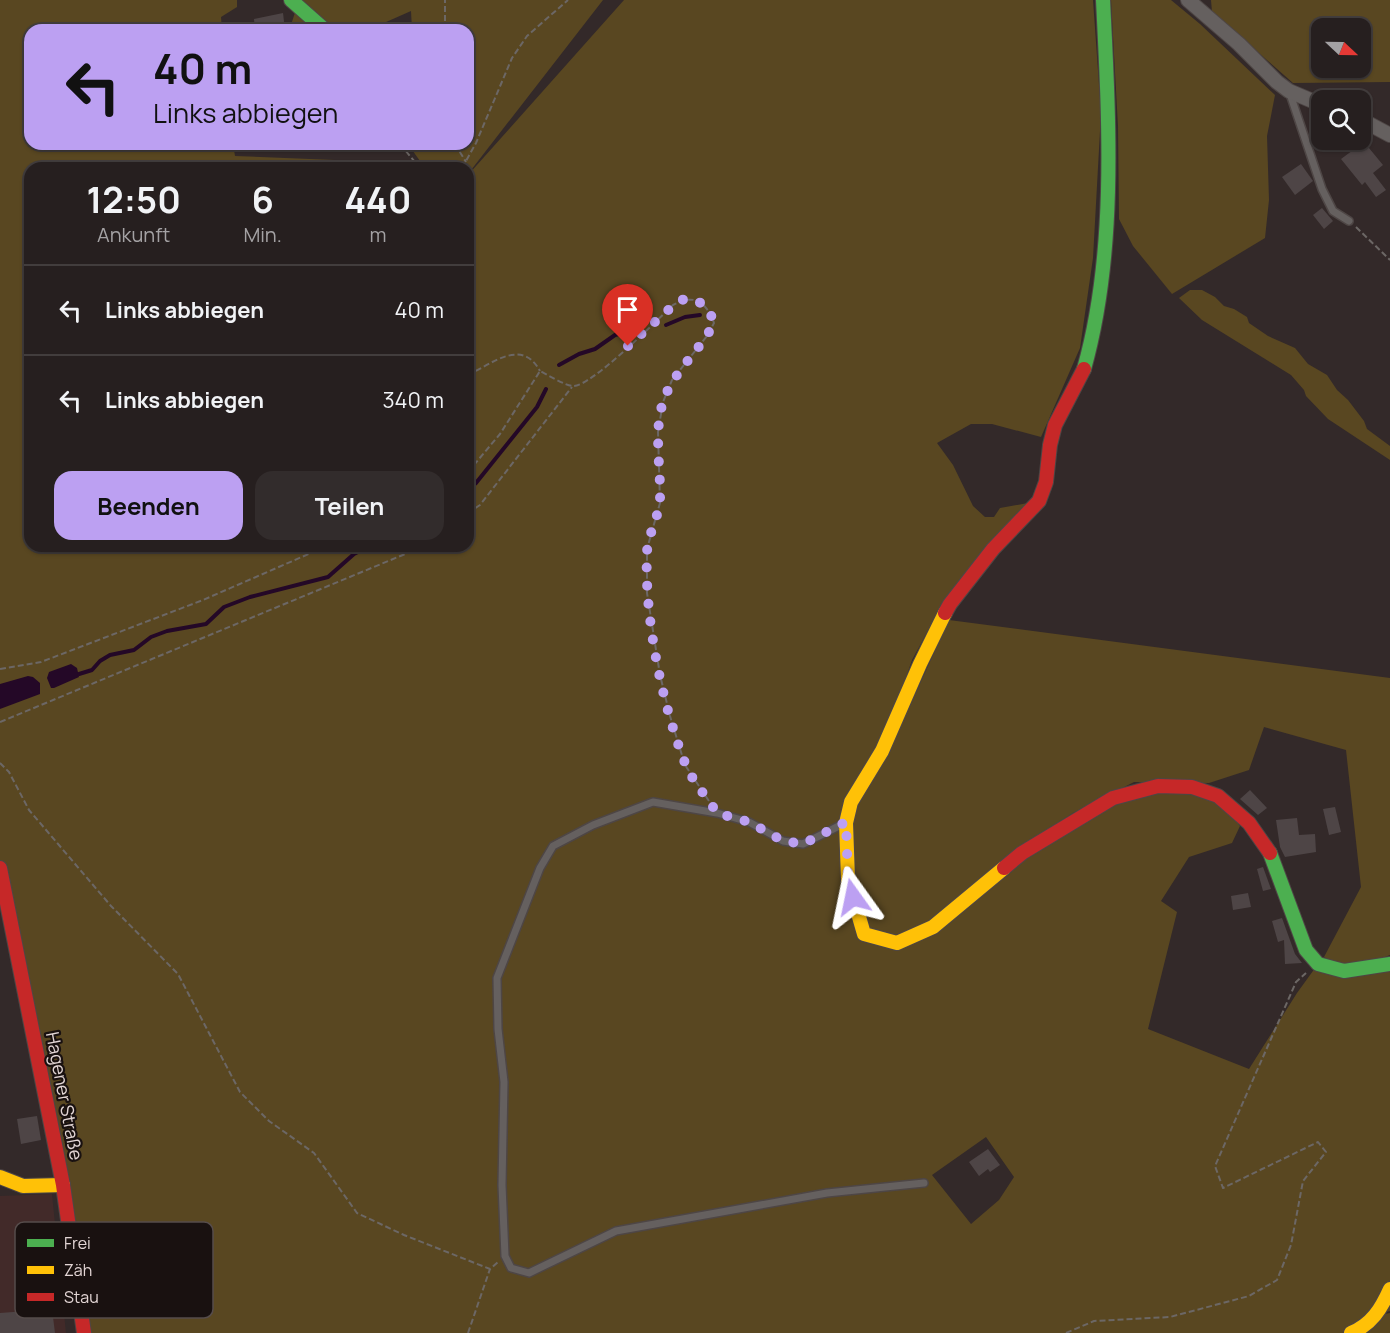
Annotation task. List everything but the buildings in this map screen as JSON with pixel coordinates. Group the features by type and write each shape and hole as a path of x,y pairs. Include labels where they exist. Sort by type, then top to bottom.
{"street":[{"path":"291,0 319,24"},
{"path":"1103,0 1108,99 1108,185 1103,258 1093,332 1084,368 1055,425 1050,445 1046,482 1039,501 993,549 950,604 920,664 882,751 851,802 846,822 848,879 864,934 897,943 933,927 1022,853 1113,798 1158,786 1192,787 1218,796 1249,823 1272,856 1306,950 1317,964 1344,972 1390,964"},
{"path":"1188,0 1289,91 1311,100"},
{"path":"1371,125 1390,135"},
{"name":"Hagener Straße","path":"0,868 63,1185 68,1222"},
{"path":"0,1177 16,1186 27,1188 63,1185"},
{"path":"1351,1333 1361,1329 1377,1316 1390,1289"},
{"name":"Hagener Straße","path":"82,1318 84,1333"}],"lane":[{"path":"1289,91 1308,141 1322,189 1333,211 1349,221"},
{"path":"846,822 803,844 783,841 749,822 717,813 653,802 593,825 553,846 540,868 497,978 498,1029 504,1082 502,1185 505,1256 511,1268 529,1274 616,1231 827,1193 924,1183"}],"path":[{"path":"445,0 445,24"},
{"path":"474,146 490,114 512,58 527,36 568,0"},
{"path":"405,150 415,162"},
{"path":"459,150 466,162"},
{"path":"466,162 472,150"},
{"path":"1349,221 1390,260"},
{"path":"474,509 480,505 572,387 584,384 684,299 698,301 709,310 714,323 707,336 672,380 663,402 658,432 660,503 647,549 647,594 660,675 685,765 717,813"},
{"path":"474,372 512,355 521,354 530,357 540,371 572,387"},
{"path":"474,465 500,434 540,371"},
{"path":"0,669 41,662 202,600 313,552"},
{"path":"0,722 410,552"},
{"path":"0,763 9,772 29,810 111,906 178,974 240,1092 269,1121 314,1153 357,1213 404,1235 490,1269"},
{"path":"1066,1333 1094,1321 1170,1317 1249,1296 1277,1280 1292,1245 1303,1181 1326,1152 1318,1142 1223,1188 1215,1166 1296,982 1317,964"},
{"path":"468,1333 490,1269 505,1256"}],"shaded area":[{"path":"0,0 237,0 237,7 221,17 222,24 24,24 24,150 234,150 235,156 365,162 24,162 24,552 474,552 474,168 624,0 1093,0 1101,113 1093,258 1080,348 1041,437 992,424 971,424 937,443 953,465 973,506 985,517 994,517 1000,508 1028,503 1033,516 1027,524 1008,525 954,588 912,660 883,738 850,798 860,800 901,725 949,620 1390,678 1390,955 1375,961 1340,967 1324,957 1361,887 1346,750 1264,727 1249,770 1209,783 1134,782 1073,813 1015,851 932,923 895,938 867,928 863,933 897,943 934,928 1023,855 1115,801 1158,789 1191,789 1224,804 1240,826 1232,843 1189,857 1161,901 1177,912 1148,1029 1249,1069 1318,964 1347,972 1390,965 1390,1311 1377,1314 1361,1329 1351,1333 84,1333 82,1318 213,1318 213,1222 68,1222 63,1185 20,984 0,868","holes":["986,1137 1014,1177 999,1200 971,1224 932,1175"]},
{"path":"299,0 603,0 474,166 474,162 421,162 412,150 474,150 474,24 412,24 411,11 382,24 291,24"},
{"path":"1111,0 1171,0 1200,24 1275,95 1267,136 1269,200 1265,238 1172,294 1133,246 1119,219 1118,126"},
{"path":"1211,0 1390,0 1390,82 1293,83 1212,12"},
{"path":"1190,290 1202,290 1215,297 1224,306 1247,317 1249,323 1268,336 1295,348 1308,364 1327,375 1364,421 1367,429 1390,446 1390,460 1328,419 1306,396 1304,390 1291,375 1202,320 1179,298"},
{"path":"71,664 77,668 79,677 51,688 47,678 49,672"},
{"path":"28,676 40,683 40,694 0,709 0,684"},
{"path":"52,1194 55,1222 15,1222 15,1318 64,1318 66,1333 0,1333 0,1196"},
{"path":"1390,1313 1390,1333 1356,1333 1379,1315"}],"waterway":[{"path":"666,325 685,317 700,315"},
{"path":"559,365 579,354 595,349 615,335 639,329"},
{"path":"474,485 537,407 546,389"},
{"path":"79,674 92,670 110,655 134,650 151,637 167,631 206,624 224,607 250,597 328,577 358,552"}],"traffic: fast":[{"path":"291,0 318,24"},
{"path":"1084,369 1095,324 1106,232 1108,139 1103,0"},
{"path":"1270,853 1306,950 1318,964 1344,971 1390,964"}],"traffic: slow":[{"path":"945,613 882,751 851,802 846,823 848,879 864,934 897,943 933,927 1004,868"},
{"path":"0,1177 23,1186 63,1185"},
{"path":"1351,1333 1365,1325 1375,1315 1390,1289"}],"traffic: jam":[{"path":"945,613 993,549 1039,501 1046,482 1050,445 1055,425 1084,369"},
{"path":"1004,868 1022,853 1113,798 1158,786 1192,787 1218,796 1249,823 1270,853"},
{"path":"0,868 63,1185 68,1222"},
{"path":"82,1318 84,1333"}],"route":[{"path":"628,346 674,305 684,299 698,301 709,310 714,323 707,336 672,380 663,402 658,432 660,503 647,549 647,594 660,675 685,765 717,813 749,822 783,841 803,844 846,822 848,879 853,897"}]}
